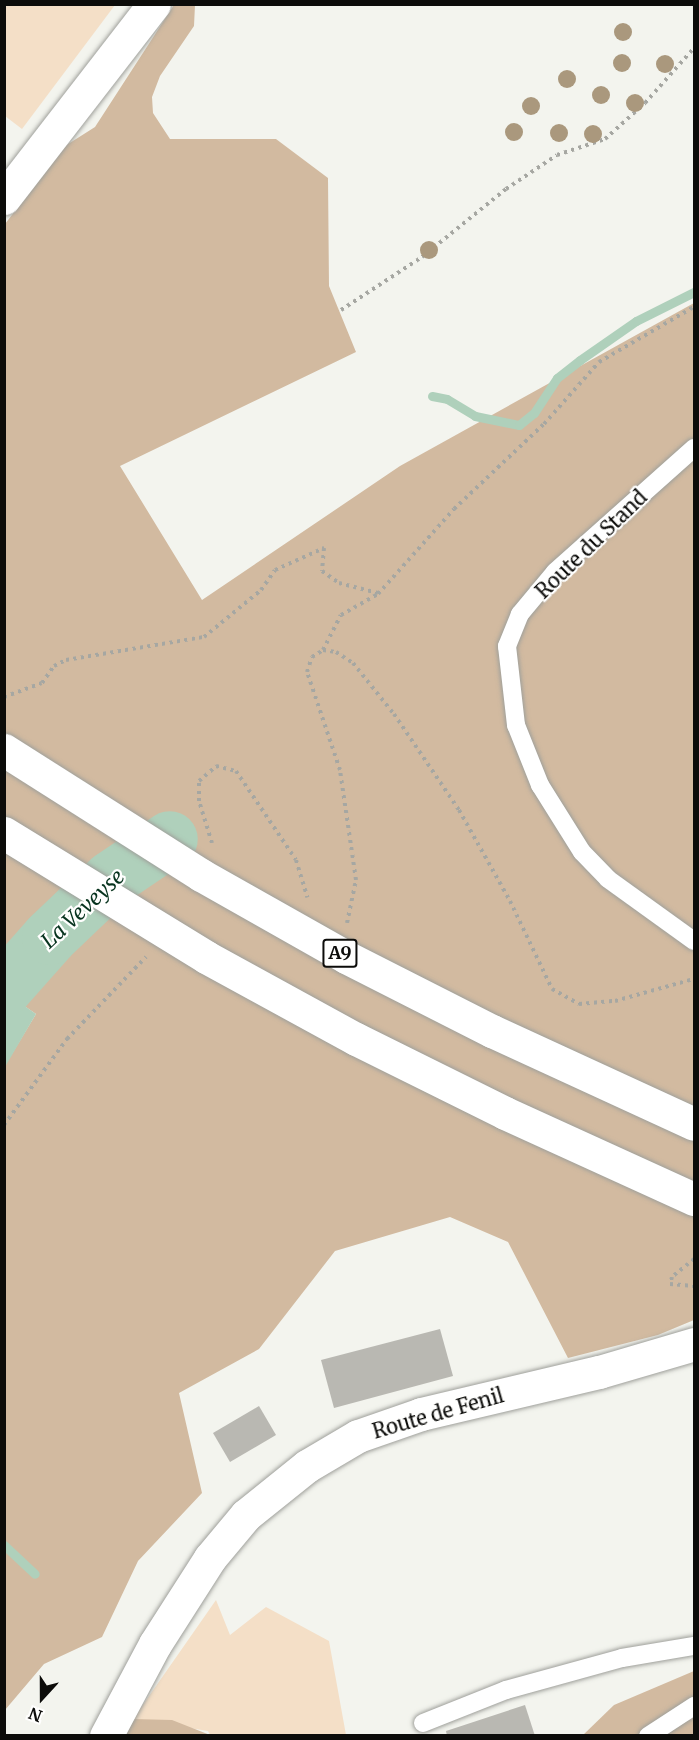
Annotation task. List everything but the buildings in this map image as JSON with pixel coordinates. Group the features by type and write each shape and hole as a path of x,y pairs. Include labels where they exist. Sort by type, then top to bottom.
{"main road":[{"path":"4,198 154,4"},
{"name":"A9","path":"4,750 191,869 336,951 492,1032 694,1124"},
{"path":"4,833 155,927 325,1023 505,1113 694,1199"},
{"name":"Route de Fenil","path":"106,1736 155,1644 210,1558 246,1515 307,1466 358,1436 421,1414 599,1372 694,1344"}],"lane":[{"name":"Route du Stand","path":"694,448 555,572 520,614 507,646 516,725 540,785 576,843 608,879 694,941"},
{"path":"423,1723 506,1690 622,1658 694,1646"},
{"path":"648,1736 694,1706"}],"path":[{"path":"341,310 422,258 543,164 557,155 604,139 645,103 694,48"},
{"path":"694,307 599,362 544,424 454,509 378,594 341,615 323,650 336,652 353,663 440,781 510,901 552,989 579,1004 615,1001 694,979"},
{"path":"4,697 42,683 54,666 66,660 204,636 261,590 275,570 324,548 322,571 339,583 378,594"},
{"path":"694,1259 672,1277 670,1284 694,1286"}],"shaded area":[{"path":"5,4 115,5 22,129 5,116"},
{"path":"174,5 195,5 194,26 160,76 152,97 153,113 170,139 276,139 328,178 329,286 356,352 120,466 202,600 400,466 694,303 694,1320 658,1335 568,1358 508,1242 450,1217 335,1251 259,1349 179,1393 202,1493 138,1561 102,1637 44,1664 5,1710 4,1067 36,1014 4,992 5,224 65,146 95,127"},
{"path":"5,992 36,1014 5,1067"},
{"path":"216,1600 230,1635 266,1607 329,1641 346,1735 210,1735 208,1731 133,1719"},
{"path":"694,1671 694,1735 582,1736 614,1705"},
{"path":"133,1719 172,1720 210,1735 119,1736"}],"waterway":[{"path":"432,396 447,399 475,416 519,425 534,413 557,378 580,360 636,321 694,292"},
{"name":"La Veveyse","path":"4,989 50,937 111,879 170,839"},
{"path":"4,1545 35,1574"}]}
